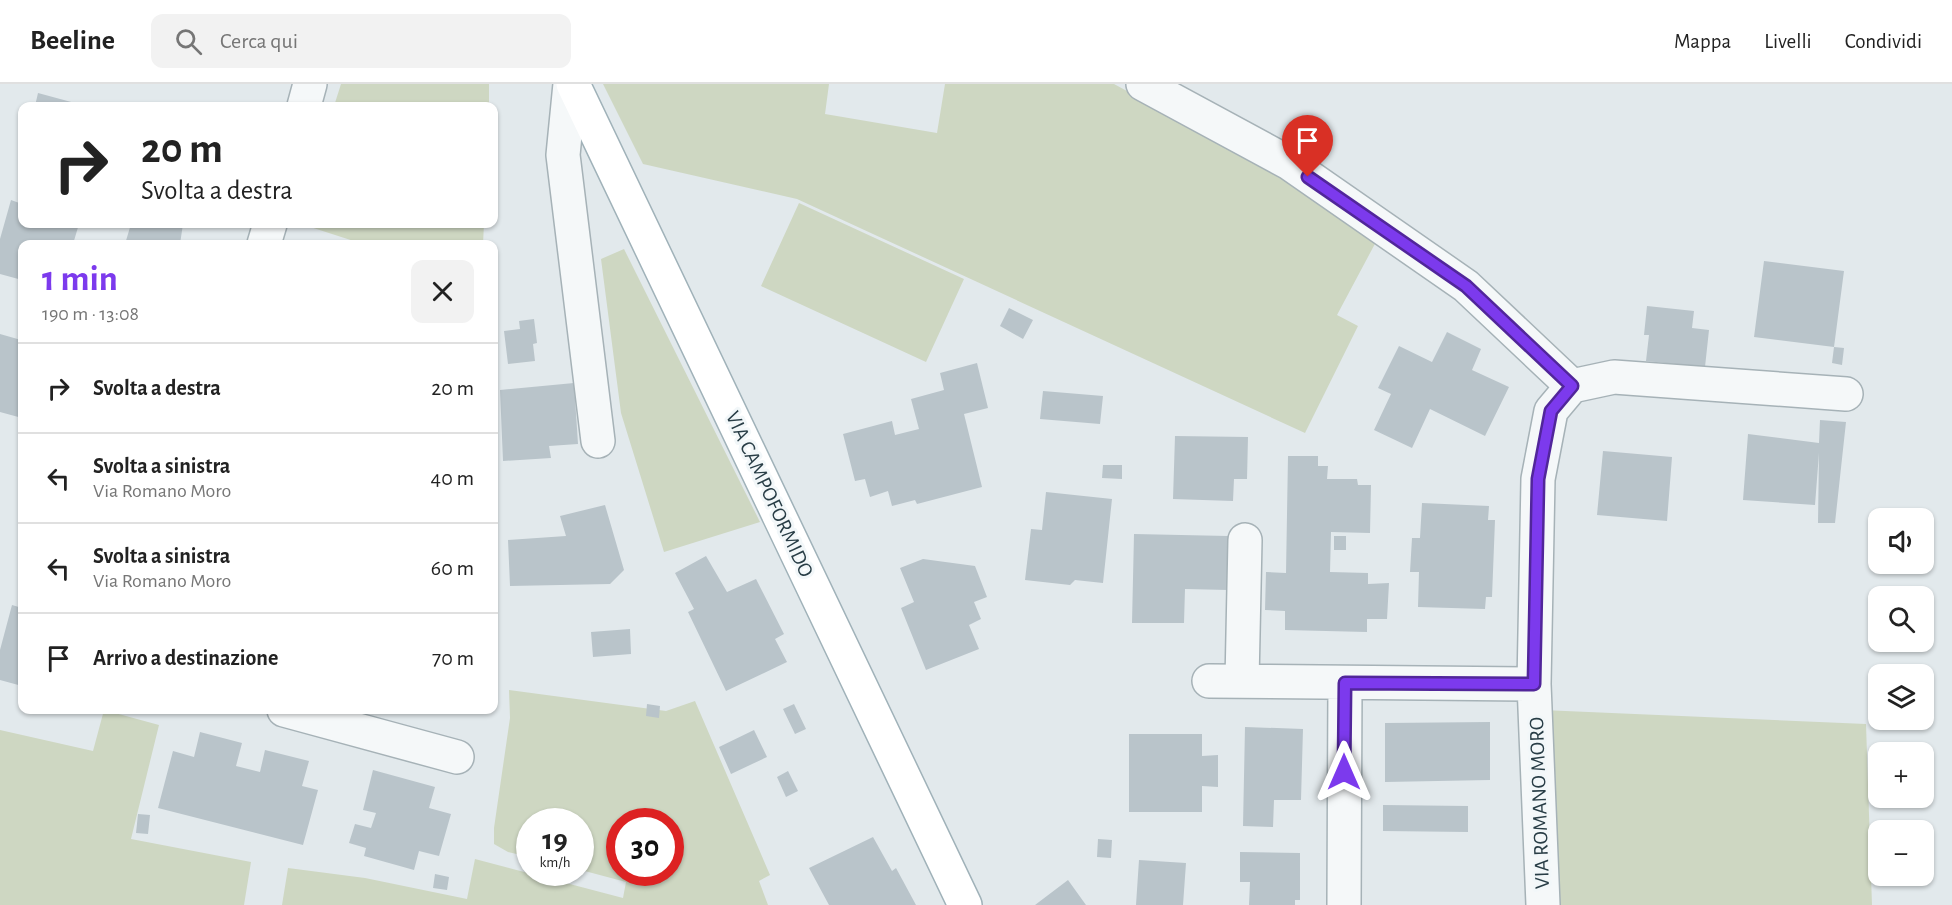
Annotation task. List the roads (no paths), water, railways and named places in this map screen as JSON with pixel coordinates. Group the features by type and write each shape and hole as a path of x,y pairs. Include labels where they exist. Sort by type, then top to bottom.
{"main road":[{"name":"VIA CAMPOFORMIDO","path":"572,84 965,905"}],"street":[{"path":"305,102 310,84"},
{"path":"572,84 563,155 598,441"},
{"path":"1143,84 1289,163 1466,286 1572,386 1614,377 1846,394"},
{"name":"VIA ROMANO MORO","path":"1543,905 1534,684 1538,479 1551,411 1572,386"},
{"path":"1242,681 1245,540"},
{"path":"1209,681 1534,684"},
{"path":"1344,905 1345,683"},
{"path":"299,714 457,757"}]}
